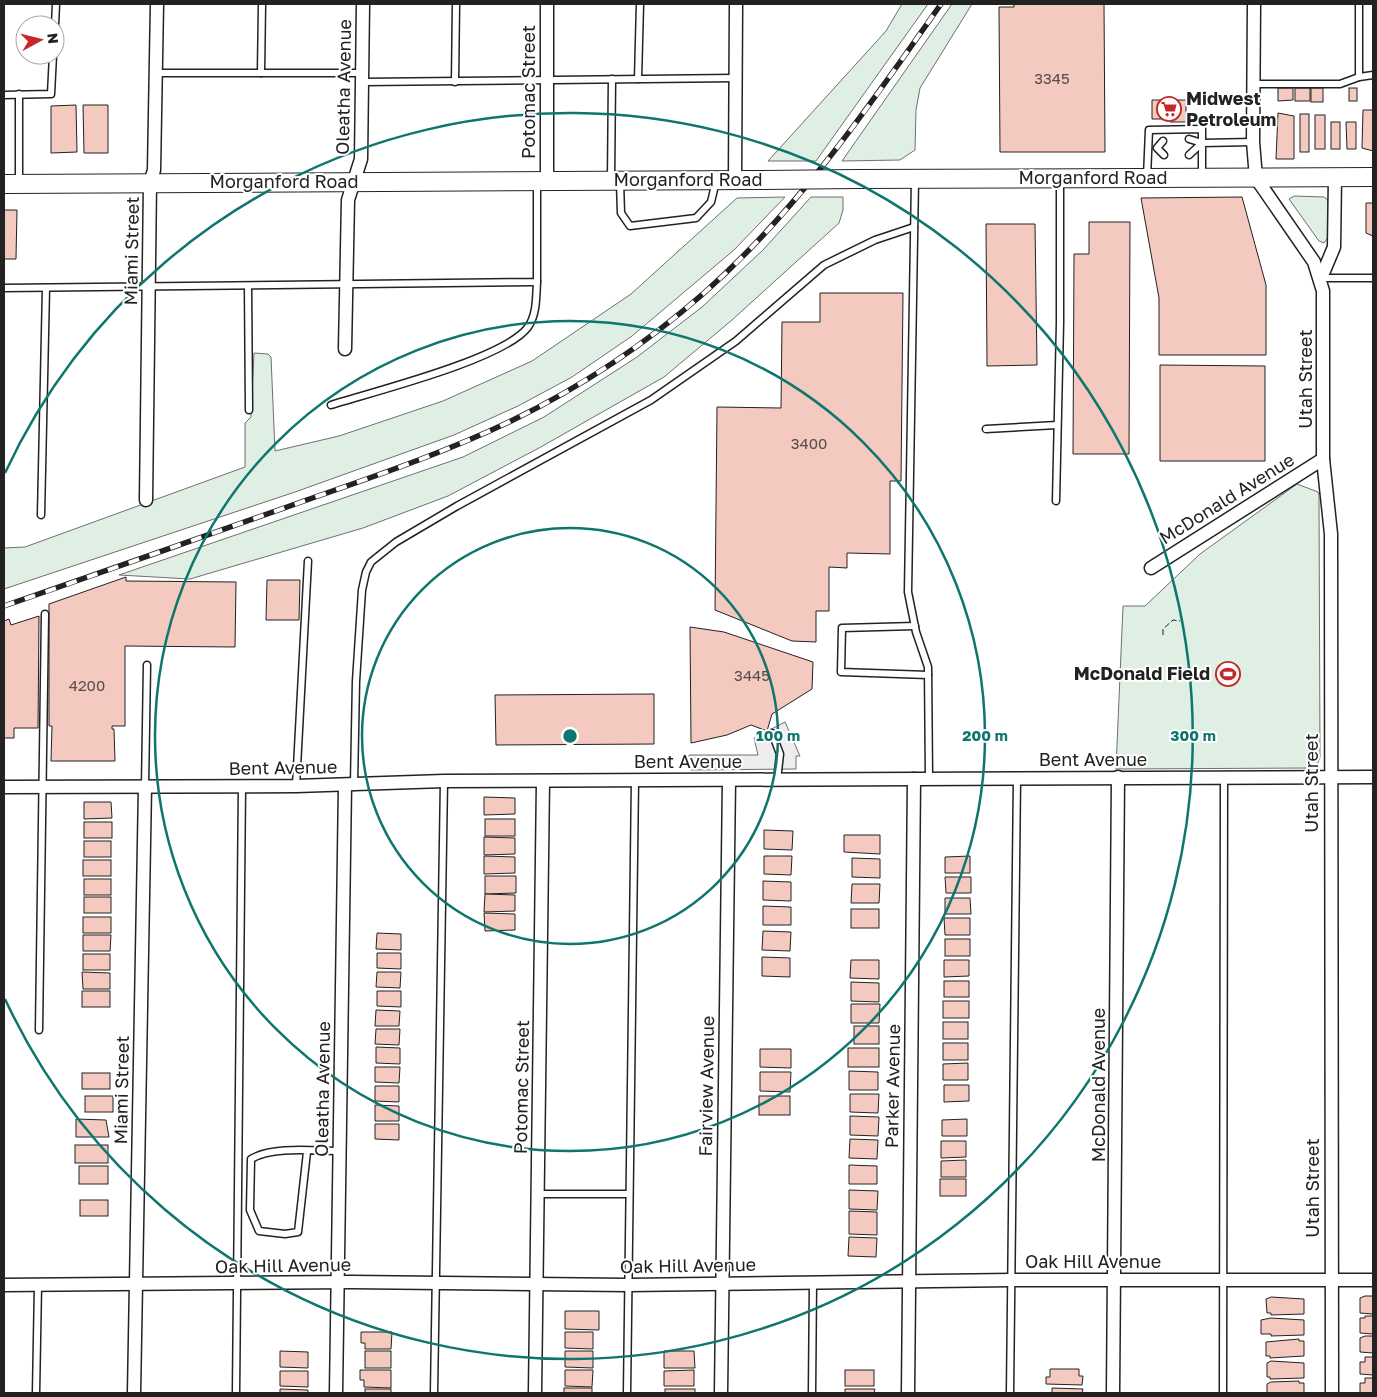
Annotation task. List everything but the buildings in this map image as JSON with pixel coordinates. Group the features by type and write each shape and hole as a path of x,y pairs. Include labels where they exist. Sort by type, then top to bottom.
{"street":[{"name":"Miami Street","path":"146,500 150,183 154,170 157,4"},
{"name":"Oleatha Avenue","path":"345,350 348,200 361,159 363,4"},
{"name":"Potomac Street","path":"542,181 547,4"},
{"path":"735,180 736,4"},
{"path":"1254,4 1253,142 1256,178 1314,262 1321,278"},
{"name":"Utah Street","path":"1332,1393 1330,521 1323,459 1324,305 1321,278 1334,247 1335,177"},
{"name":"Morganford Road","path":"11,184 1373,177"},
{"name":"McDonald Avenue","path":"1151,568 1323,459"},
{"name":"McDonald Avenue","path":"1113,1393 1118,777"},
{"name":"Bent Avenue","path":"4,787 296,786 444,781 1373,777"},
{"name":"Parker Avenue","path":"908,1393 914,778"},
{"name":"Fairview Avenue","path":"721,1393 729,780"},
{"name":"Potomac Street","path":"535,1393 543,781"},
{"name":"Oleatha Avenue","path":"336,1393 349,785"},
{"name":"Miami Street","path":"134,1393 145,787"},
{"name":"Oak Hill Avenue","path":"4,1285 237,1285 338,1282 628,1285 1012,1280 1373,1280"}],"lane":[{"path":"260,73 262,4"},
{"path":"455,82 456,4"},
{"path":"638,79 640,4"},
{"path":"1359,4 1359,77"},
{"path":"4,94 51,94 52,65"},
{"path":"156,73 260,73 455,82 735,78"},
{"path":"1253,84 1340,84 1359,77 1373,75"},
{"path":"612,79 616,180 621,213 630,226 696,218 711,202 716,180"},
{"path":"11,184 18,94"},
{"path":"1147,178 1149,130 1202,129 1202,178"},
{"path":"1189,139 1202,143 1253,142"},
{"path":"1156,148 1163,141"},
{"path":"1189,155 1202,143"},
{"path":"1148,148 1156,148 1164,155"},
{"path":"1056,501 1056,425 1060,322 1060,178"},
{"path":"915,179 908,592 915,626 928,667 929,778"},
{"path":"331,405 475,359 506,344 528,327 535,308 542,181"},
{"path":"349,785 362,590 366,572 372,562 396,542 456,506 651,400 736,341 824,265 875,240 914,227"},
{"path":"1321,278 1373,278"},
{"path":"4,288 537,282"},
{"path":"248,286 248,410"},
{"path":"41,515 46,288"},
{"path":"986,429 1056,425"},
{"path":"296,786 308,561"},
{"path":"39,1030 45,614"},
{"path":"915,626 842,628 841,672 928,675"},
{"path":"145,787 147,665"},
{"path":"772,733 780,754 777,780"},
{"path":"1010,1393 1017,778"},
{"path":"1223,1393 1224,778"},
{"path":"627,1393 635,780"},
{"path":"434,1393 444,781"},
{"path":"236,1393 242,786"},
{"path":"307,1152 298,1232 285,1234 259,1231 250,1210 251,1159 262,1152 340,1151"},
{"path":"538,1194 629,1194"},
{"path":"812,1393 813,1282"},
{"path":"36,1393 38,1285"}],"green space":[{"path":"902,4 928,4 816,161 768,161 886,31"},
{"path":"952,4 972,4 920,88 916,110 915,150 900,160 842,161"},
{"path":"1294,196 1324,197 1328,200 1329,236 1324,243 1319,241 1289,199"},
{"path":"785,197 734,250 632,336 572,377 518,406 454,435 295,492 4,589 4,548 25,547 245,467 245,423 251,417 254,353 268,354 271,357 275,451 339,436 443,401 532,361 631,294 737,198"},
{"path":"811,197 843,197 843,210 839,223 732,320 664,377 539,448 448,496 363,528 190,579 119,575 463,457 544,417 637,357 702,307 763,250"},
{"path":"1297,484 1318,492 1319,495 1320,757 1317,765 1311,768 1116,769 1123,606 1145,606 1200,554"}],"shaded area":[{"path":"785,722 800,756 796,756 796,769 691,770 686,765 685,760 689,760 689,755 758,755 754,738"}],"railway":[{"path":"4,606 373,477 458,445 538,407 613,363 660,329 704,293 771,227 802,192 860,118 941,4"}],"fence":[{"path":"1163,635 1163,629 1173,620 1180,621"}],"place":[{"name":"Midwest Petroleum","path":"1169,109"},
{"name":"McDonald Field","path":"1228,674"}]}
